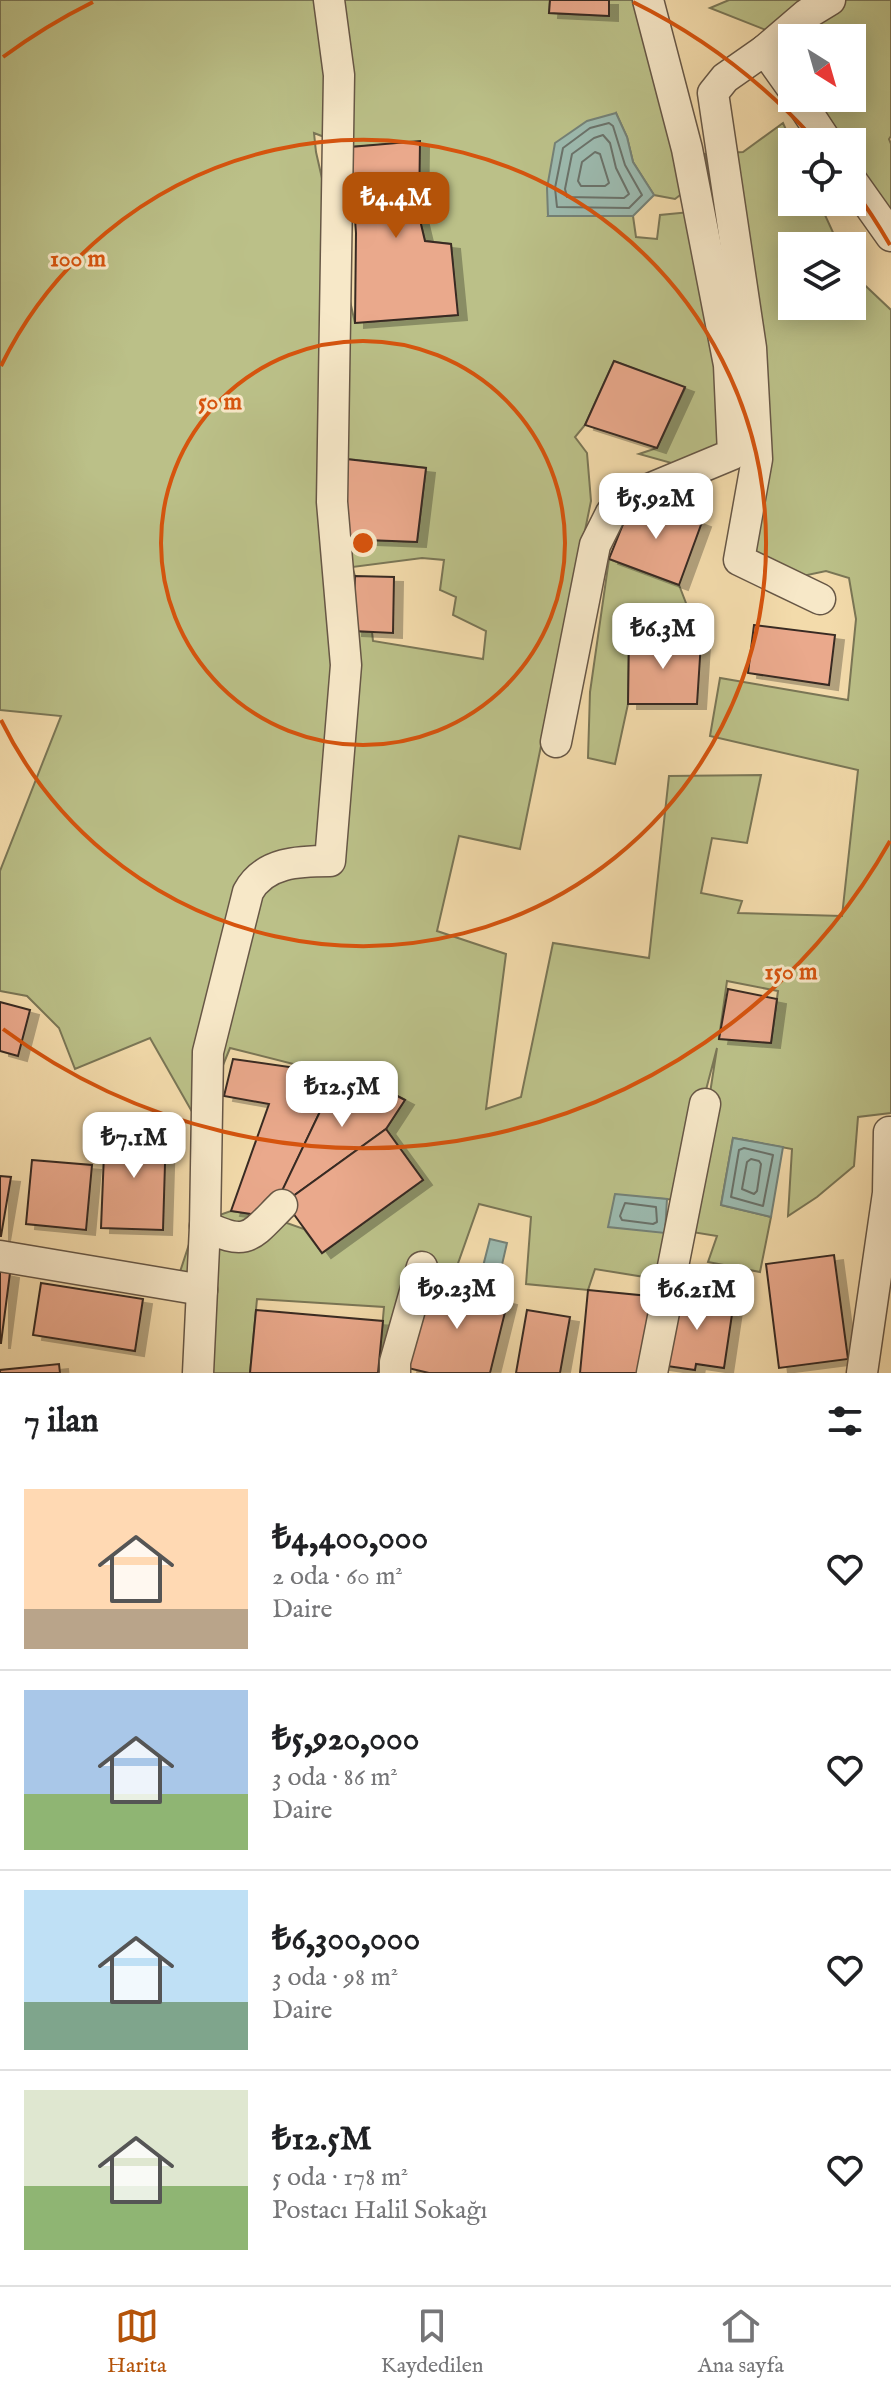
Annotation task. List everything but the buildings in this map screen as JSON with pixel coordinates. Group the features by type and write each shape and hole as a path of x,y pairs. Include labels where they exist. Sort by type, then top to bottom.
{"street":[{"path":"198,1373 205,1226 208,1052 248,892 255,878 293,861 330,861 346,665 332,502 339,75 329,0"},
{"path":"556,742 595,545 611,513 644,491 733,454 729,365 687,149 648,0"},
{"path":"820,599 739,560 757,459 751,348 713,93 725,78 765,50 807,14 830,0"},
{"path":"765,50 778,68"},
{"path":"866,201 891,236"},
{"path":"652,1373 705,1104"},
{"path":"862,1373 888,1193 889,1132"},
{"path":"205,1226 229,1237 240,1238 259,1228 282,1205"},
{"path":"0,1256 202,1290"},
{"path":"395,1373 395,1362 422,1267"}],"green space":[{"path":"0,0 550,0 549,13 609,16 609,0 638,0 684,192 675,199 654,195 633,162 627,137 616,113 548,216 633,216 636,237 657,239 660,215 690,212 723,403 718,444 682,466 639,454 657,448 685,388 614,361 585,425 575,437 587,453 591,501 520,849 459,836 437,931 506,954 486,1109 521,1097 553,943 649,958 669,776 761,775 747,843 712,838 701,893 742,901 738,913 842,916 858,770 710,736 720,678 848,700 856,619 849,578 826,571 798,577 730,552 747,434 733,302 705,154 743,152 783,123 785,128 778,128 778,216 825,216 833,232 778,232 778,320 866,320 866,286 891,310 891,1113 858,1117 854,1166 788,1216 792,1149 733,1138 721,1205 771,1217 760,1272 708,1262 717,1236 686,1231 717,1048 677,1200 615,1195 613,1210 665,1233 663,1280 595,1269 588,1290 526,1284 531,1217 479,1204 450,1286 406,1373 378,1373 384,1307 257,1299 250,1373 196,1373 210,1297 177,1281 196,1223 231,1211 270,1217 304,1229 322,1253 423,1180 386,1129 405,1100 376,1085 230,1048 199,1124 150,1038 75,1069 59,1028 27,996 0,991 0,871 61,716 0,710","holes":["314,133 350,147 419,142 419,216 425,241 451,244 457,315 355,323","347,459 426,468 417,542 342,539","422,558 444,560 440,590 456,597 453,615 486,631 483,659 373,641 372,632 354,631 355,576 352,567","727,981 778,991 771,1043 719,1038"]},
{"path":"729,0 891,0 891,220 866,203 866,128 819,128 811,112 866,112 866,24 778,24 778,35 710,8"},
{"path":"609,559 679,585 701,642 629,635 628,704 615,764 588,758 590,692"}],"water":[{"path":"616,113 627,137 633,162 654,195 633,216 548,216 547,188 555,143 587,121"},
{"path":"733,1138 783,1147 771,1217 721,1205"},
{"path":"615,1194 667,1199 665,1233 608,1227"},
{"path":"490,1239 507,1243 498,1282 480,1278"}]}
